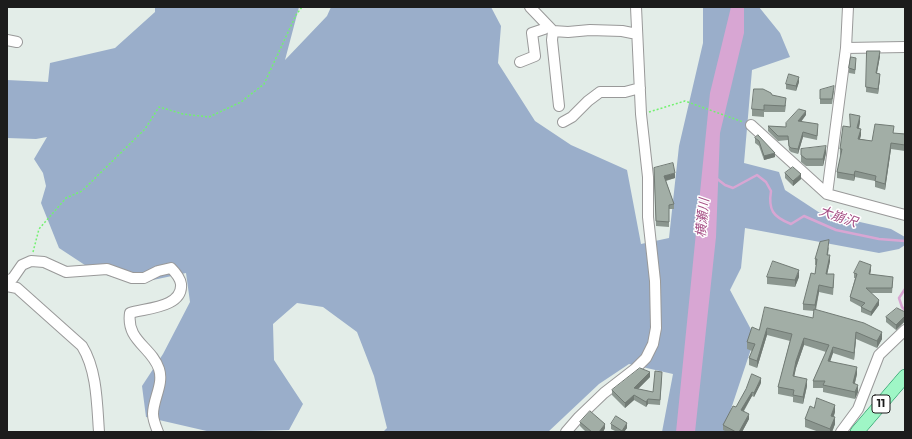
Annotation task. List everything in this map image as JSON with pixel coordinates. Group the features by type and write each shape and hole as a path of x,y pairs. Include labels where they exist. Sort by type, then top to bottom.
{"main road":[{"name":"11","path":"857,432 905,376"}],"street":[{"path":"567,432 604,393 636,369 646,358 653,344 656,328 656,298 648,216 648,177 641,114 636,7"},
{"path":"827,194 846,48 848,7"},
{"path":"534,8 551,28 559,106"},
{"path":"520,62 535,56 532,33 544,29 551,28 568,32 596,30 622,31 637,34"},
{"path":"846,48 905,46"},
{"path":"562,122 572,117 588,101 600,92 625,92 640,88"},
{"path":"751,124 827,194 905,215"},
{"path":"7,281 13,278 22,265 31,261 44,262 66,272 107,269 132,278 144,278 158,271 171,268 180,280 181,289 178,296 156,308 130,313 129,322 135,338 154,359 158,368 160,378 153,414 158,432"},
{"path":"7,286 17,288 82,346 88,355 95,390 99,432"},
{"path":"841,432 858,409 879,355 905,330"}],"path":[{"path":"31,261 39,229 66,198 82,190 145,129 159,107 183,114 209,116 241,102 264,84 296,15 302,7"},
{"path":"641,114 685,101 751,124"}],"shaded area":[{"path":"155,7 299,7 285,60 327,16 331,7 491,7 501,26 498,63 535,121 571,145 627,170 641,244 669,238 679,146 703,43 703,7 759,7 780,33 790,57 752,70 744,163 779,172 785,190 820,213 891,229 905,237 905,245 899,249 879,253 745,228 741,268 730,290 755,337 727,421 726,432 662,432 673,374 629,364 599,384 548,432 383,432 387,428 374,376 357,332 323,307 297,303 273,324 274,360 303,404 289,430 211,432 146,417 142,386 163,354 190,302 186,273 134,284 94,271 59,248 41,203 46,186 43,173 34,159 47,137 36,139 7,138 7,80 48,82 50,63 115,48 155,12"}],"water":[{"name":"横瀬川","path":"731,7 744,7 744,33 720,133 716,237 695,432 676,432 710,93"}],"building":[{"path":"867,51 880,51 876,73 880,74 878,89 866,87"},
{"path":"851,57 856,58 855,70 849,68"},
{"path":"789,74 799,77 796,86 786,84"},
{"path":"834,86 832,99 820,99 820,90"},
{"path":"754,89 763,89 772,95 786,98 785,106 764,105 764,110 752,109"},
{"path":"799,109 806,111 798,121 818,124 817,136 803,132 798,149 791,148 789,146 788,136 778,136 768,126 786,127 786,123"},
{"path":"850,114 860,116 857,128 861,129 858,139 872,141 875,124 894,126 893,133 905,134 905,145 891,143 885,184 875,181 876,176 855,171 854,175 837,172 842,149 840,149 843,126 850,127"},
{"path":"758,135 775,153 764,156 759,141 755,138"},
{"path":"826,146 823,159 806,159 801,155 801,149"},
{"path":"673,163 675,173 664,176 674,204 669,205 669,222 656,221 654,168"},
{"path":"793,167 801,174 793,181 785,173"},
{"path":"829,240 827,255 830,255 826,274 834,274 833,288 819,285 815,305 803,304 811,273 815,274 817,259 815,259 820,242"},
{"path":"773,261 799,270 795,280 767,277"},
{"path":"860,261 871,265 869,274 893,277 892,288 866,288 879,300 871,312 861,307 865,303 850,297 857,274 854,273"},
{"path":"765,307 813,318 814,309 864,323 882,332 877,341 856,332 854,353 833,347 828,361 857,367 853,383 858,385 855,392 823,385 825,381 813,381 829,345 804,338 796,361 793,376 807,379 803,397 793,395 794,390 778,387 792,334 767,328 757,361 749,358 755,344 747,342 752,327 759,330"},
{"path":"897,308 905,312 905,316 896,325 886,317"},
{"path":"640,368 650,372 634,388 653,392 655,371 662,372 660,400 648,399 646,402 634,395 625,403 612,390"},
{"path":"752,374 761,378 754,393 752,392 741,410 749,414 739,432 736,432 723,425 733,406 736,407"},
{"path":"817,398 835,405 831,416 835,417 830,429 805,419 810,406 814,408"},
{"path":"590,411 605,424 599,432 592,432 580,422"},
{"path":"616,416 627,423 622,431 611,424"}],"waterway":[{"name":"大崩沢","path":"716,178 725,185 733,188 757,175 766,182 771,191 770,203 773,212 780,219 791,224 804,216 836,230 879,239 905,241"},
{"name":"大崩沢","path":"905,289 899,298 902,307 905,310"}]}
